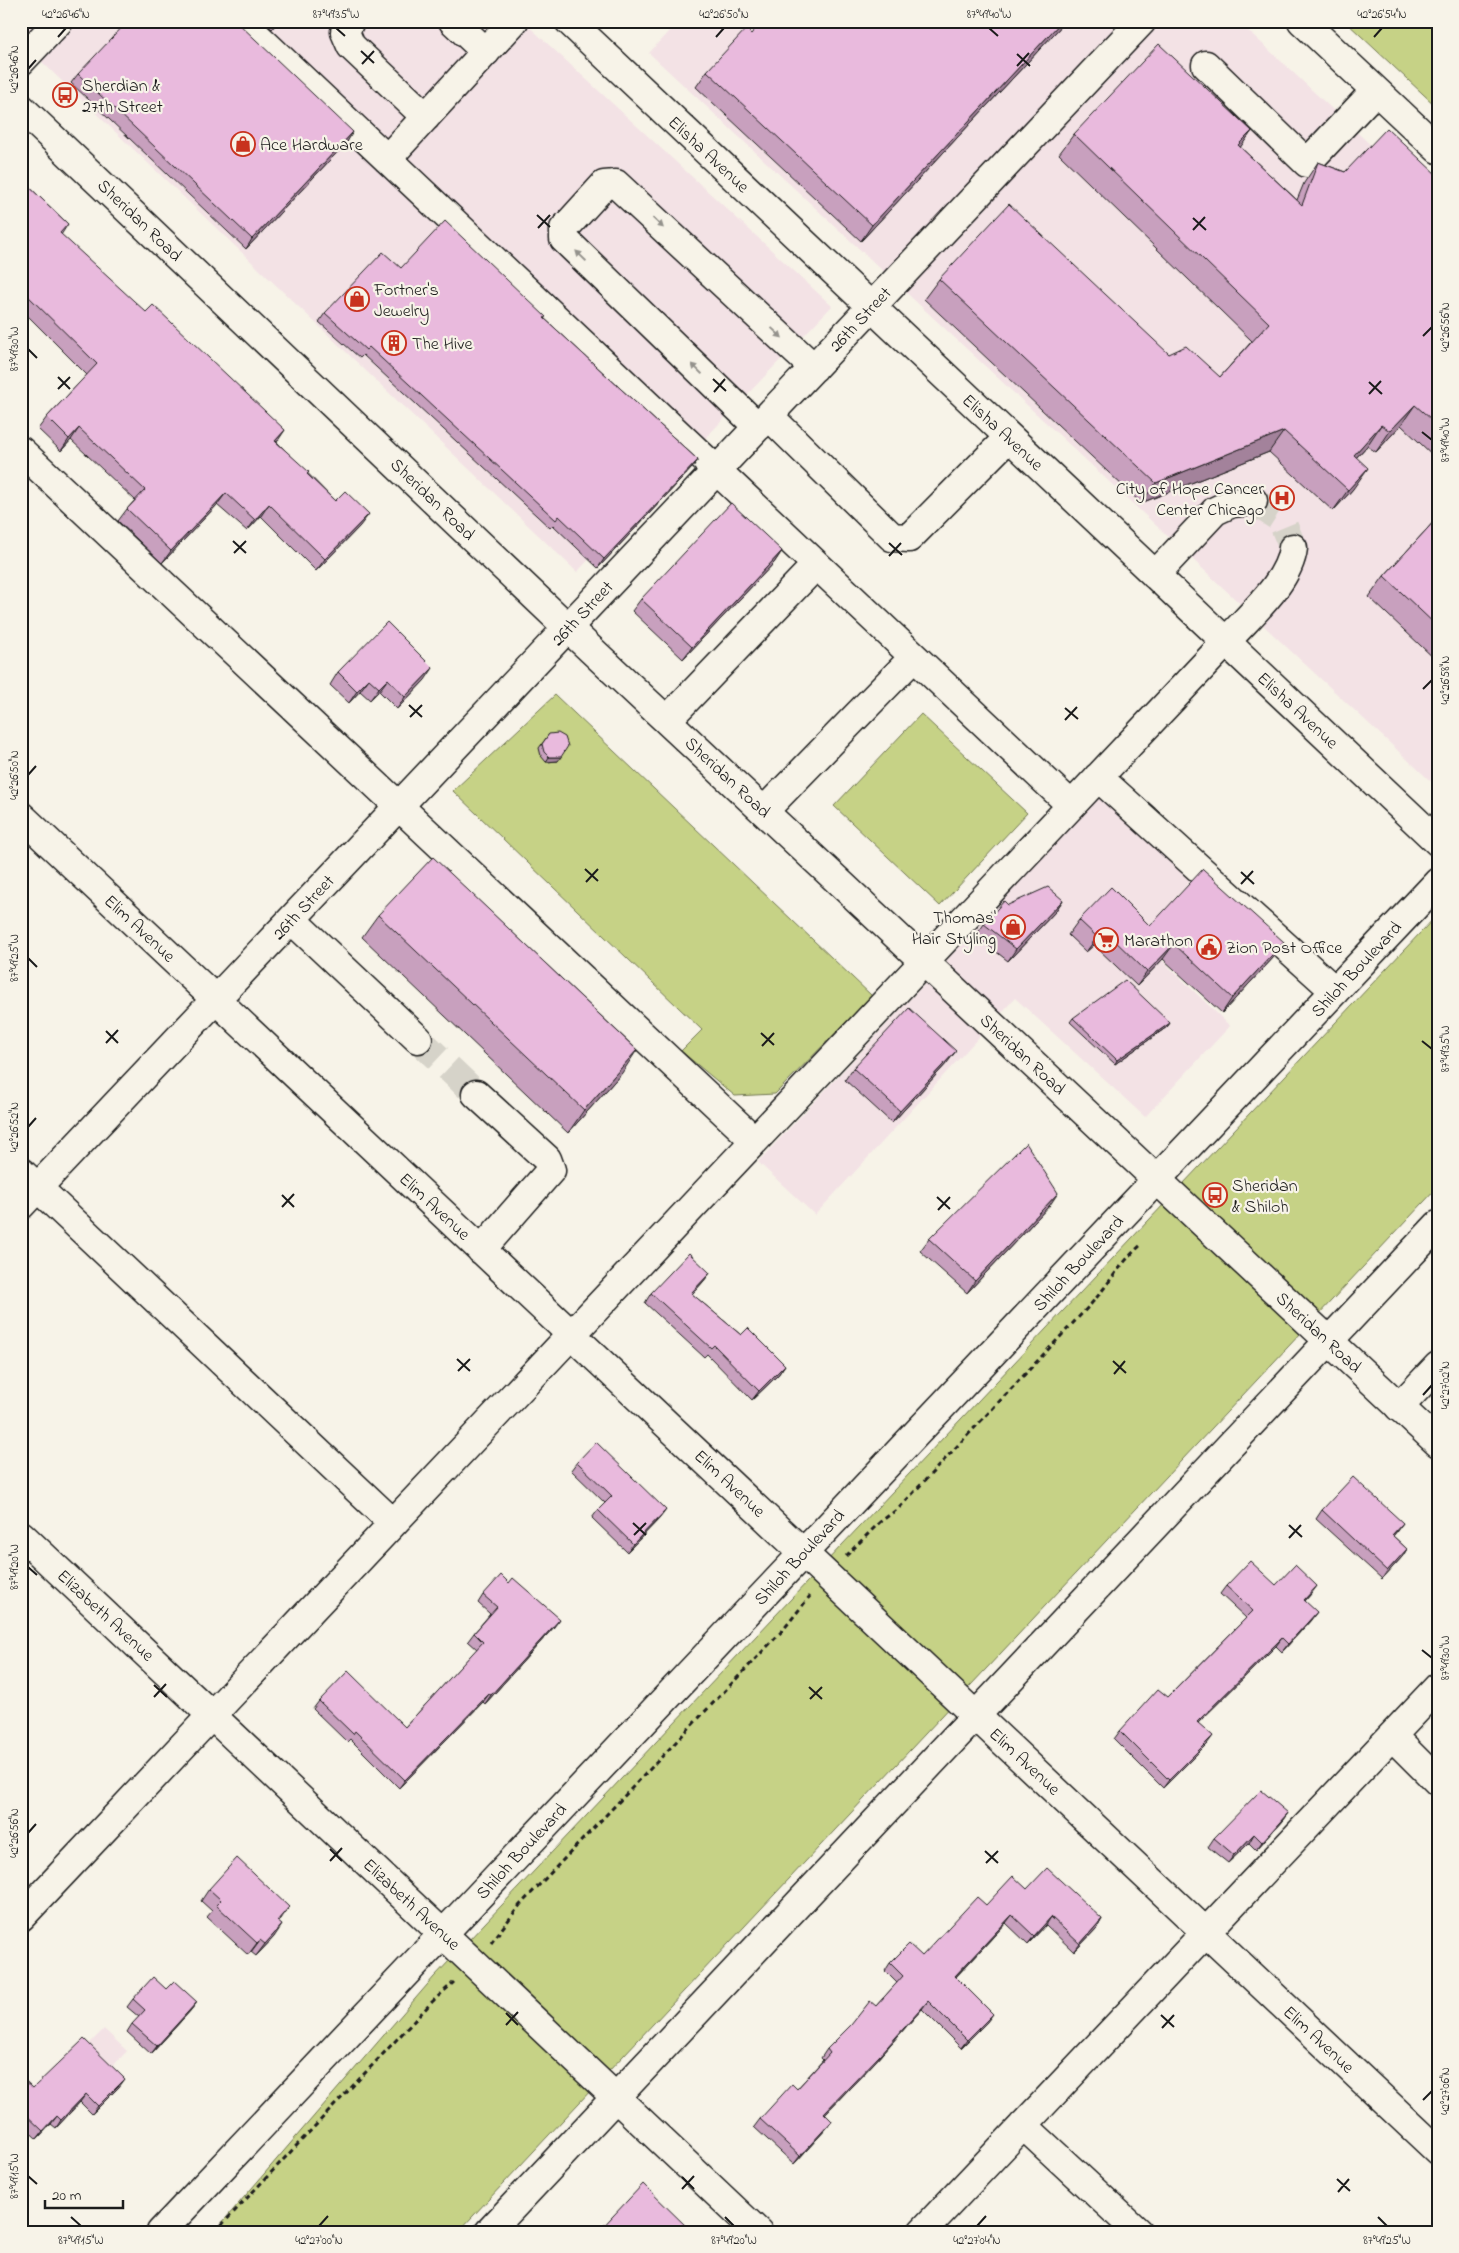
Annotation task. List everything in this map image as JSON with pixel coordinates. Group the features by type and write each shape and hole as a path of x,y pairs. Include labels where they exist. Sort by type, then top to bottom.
{"street":[{"path":"21,61 59,21"},
{"path":"241,21 1071,805"},
{"path":"350,21 345,32 351,46 426,117"},
{"path":"453,21 486,52"},
{"path":"388,159 514,21"},
{"name":"Elisha Avenue","path":"568,21 1438,842"},
{"name":"26th Street","path":"27,1188 216,1000 1142,21"},
{"path":"1302,21 1438,149"},
{"path":"1206,65 1307,163 1375,90"},
{"name":"Sheridan Road","path":"21,108 568,628 1438,1443"},
{"path":"814,368 616,184 604,185 564,229 564,239 763,422 892,537 908,538 1009,437"},
{"path":"21,451 754,1140"},
{"path":"1154,575 1215,511 1232,503 1253,501"},
{"path":"24,1907 212,1715 1226,642 1284,576 1292,561 1293,548"},
{"path":"667,720 816,565"},
{"path":"764,811 914,657"},
{"path":"1098,777 1334,991"},
{"name":"Elim Avenue","path":"21,816 1438,2151"},
{"name":"Shiloh Boulevard","path":"161,2232 1438,882"},
{"path":"292,920 418,1039"},
{"path":"476,1094 547,1159 551,1170 481,1250"},
{"path":"27,1188 393,1523"},
{"path":"489,2232 1438,1225"},
{"path":"1400,1407 1438,1366"},
{"name":"Elizabeth Avenue","path":"21,1535 758,2232"},
{"path":"922,2232 1438,1687"},
{"path":"1392,1736 1438,1782"},
{"path":"1023,2125 1138,2232"}],"path":[{"path":"215,2232 432,2002 496,1938 520,1905 783,1630 854,1546 905,1501 1091,1304 1106,1288 1126,1258 1142,1244"}],"shaded area":[{"path":"21,21 523,21 832,306 577,572 21,42"},
{"name":"City of Hope Cancer Center Chicago","path":"678,21 1238,21 1438,208 1438,788 649,53"},
{"path":"1104,792 1195,876 1139,938 1230,1026 1145,1117 1015,998 815,1215 758,1162"},
{"path":"104,2029 127,2051 109,2070 85,2048"}],"green space":[{"path":"1345,21 1438,21 1438,108"},
{"path":"555,695 872,996 775,1094 735,1096 681,1051 702,1030 453,791"},
{"path":"921,714 1027,813 940,906 834,806"},
{"path":"1438,914 1438,1187 458,2232 214,2232 434,1977"}],"building":[{"name":"Ace Hardware","path":"128,21 236,21 353,132 252,239 78,74"},
{"path":"762,21 1062,21 872,225 707,71 746,29 751,34"},
{"path":"1159,44 1252,131 1238,145 1302,205 1318,162 1345,172 1387,128 1438,176 1438,425 1415,405 1390,431 1381,425 1354,455 1368,468 1348,490 1284,431 1156,483 939,279 1009,204 1169,354 1186,346 1220,377 1269,323 1074,134"},
{"path":"21,179 68,224 60,233 146,312 153,305 285,430 275,441 309,472 307,474 335,501 345,491 369,514 325,559 269,504 255,520 226,493 171,551 127,509 145,490 79,428 69,439 47,417 97,364 21,289"},
{"path":"445,221 546,317 544,318 698,460 604,559 559,516 556,520 369,347 366,350 325,313 383,252 401,268"},
{"path":"731,503 782,551 692,647 641,599"},
{"path":"1438,517 1438,627 1384,576"},
{"path":"387,622 433,668 405,697 388,679 379,688 369,679 357,691 338,672"},
{"path":"558,733 565,737 568,746 561,757 549,757 544,752 542,744 549,734"},
{"path":"433,857 637,1050 584,1110 378,915"},
{"name":"Zion Post Office","path":"1203,869 1284,942 1232,998 1174,944 1147,972 1104,930 1097,937 1079,920 1111,887 1150,926"},
{"name":"Thomas' Hair Styling","path":"1048,887 1063,900 1016,949 984,924 1004,901 1008,905"},
{"name":"Marathon","path":"1125,980 1170,1023 1117,1060 1073,1018"},
{"path":"909,1008 956,1051 900,1111 853,1068"},
{"path":"1026,1143 1058,1193 975,1281 929,1239"},
{"path":"689,1253 710,1273 691,1293 741,1335 748,1328 785,1365 759,1391 714,1345 711,1348 651,1293"},
{"path":"596,1442 666,1510 633,1544 598,1510 612,1496 577,1462"},
{"path":"1353,1477 1403,1523 1392,1535 1407,1549 1387,1571 1322,1510"},
{"path":"1250,1561 1276,1585 1295,1565 1317,1586 1304,1600 1317,1612 1288,1644 1282,1638 1197,1722 1213,1736 1169,1780 1120,1731 1158,1689 1168,1697 1253,1611 1226,1586"},
{"path":"501,1575 509,1583 513,1578 560,1619 491,1695 489,1694 405,1780 355,1731 353,1734 319,1701 348,1671 405,1727 483,1642 474,1633 497,1607 483,1595"},
{"path":"1261,1790 1288,1813 1262,1842 1254,1834 1234,1855 1214,1838"},
{"path":"237,1858 289,1907 277,1921 282,1925 265,1944 260,1940 257,1943 216,1905 221,1900 209,1889"},
{"path":"1047,1868 1102,1919 1080,1944 1051,1917 1034,1936 1012,1915 955,1976 993,2014 967,2040 928,2001 880,2055 824,2113 832,2121 800,2156 760,2119 792,2084 797,2089 830,2053 827,2049 851,2025 870,2001 876,2006 903,1976 890,1963 909,1944 922,1956 977,1897 986,1905 1013,1876 1027,1889"},
{"path":"153,1977 166,1989 174,1981 197,2002 157,2046 132,2024 145,2010 133,1999"},
{"path":"84,2039 125,2079 98,2106 86,2094 61,2120 57,2116 43,2131 21,2110 21,2077 33,2088"},
{"path":"643,2184 692,2232 598,2232"}],"tunnel":[{"path":"1253,501 1281,519 1293,548"},
{"path":"418,1039 476,1094"}],"place":[{"name":"Sherdian & 27th Street","path":"65,95"},
{"name":"Ace Hardware","path":"243,144"},
{"name":"Fortner's Jewelry","path":"357,299"},
{"name":"The Hive","path":"394,343"},
{"name":"City of Hope Cancer Center Chicago","path":"1282,498"},
{"name":"Thomas' Hair Styling","path":"1013,927"},
{"name":"Marathon","path":"1106,940"},
{"name":"Zion Post Office","path":"1209,947"},
{"name":"Sheridan & Shiloh","path":"1215,1195"}]}
